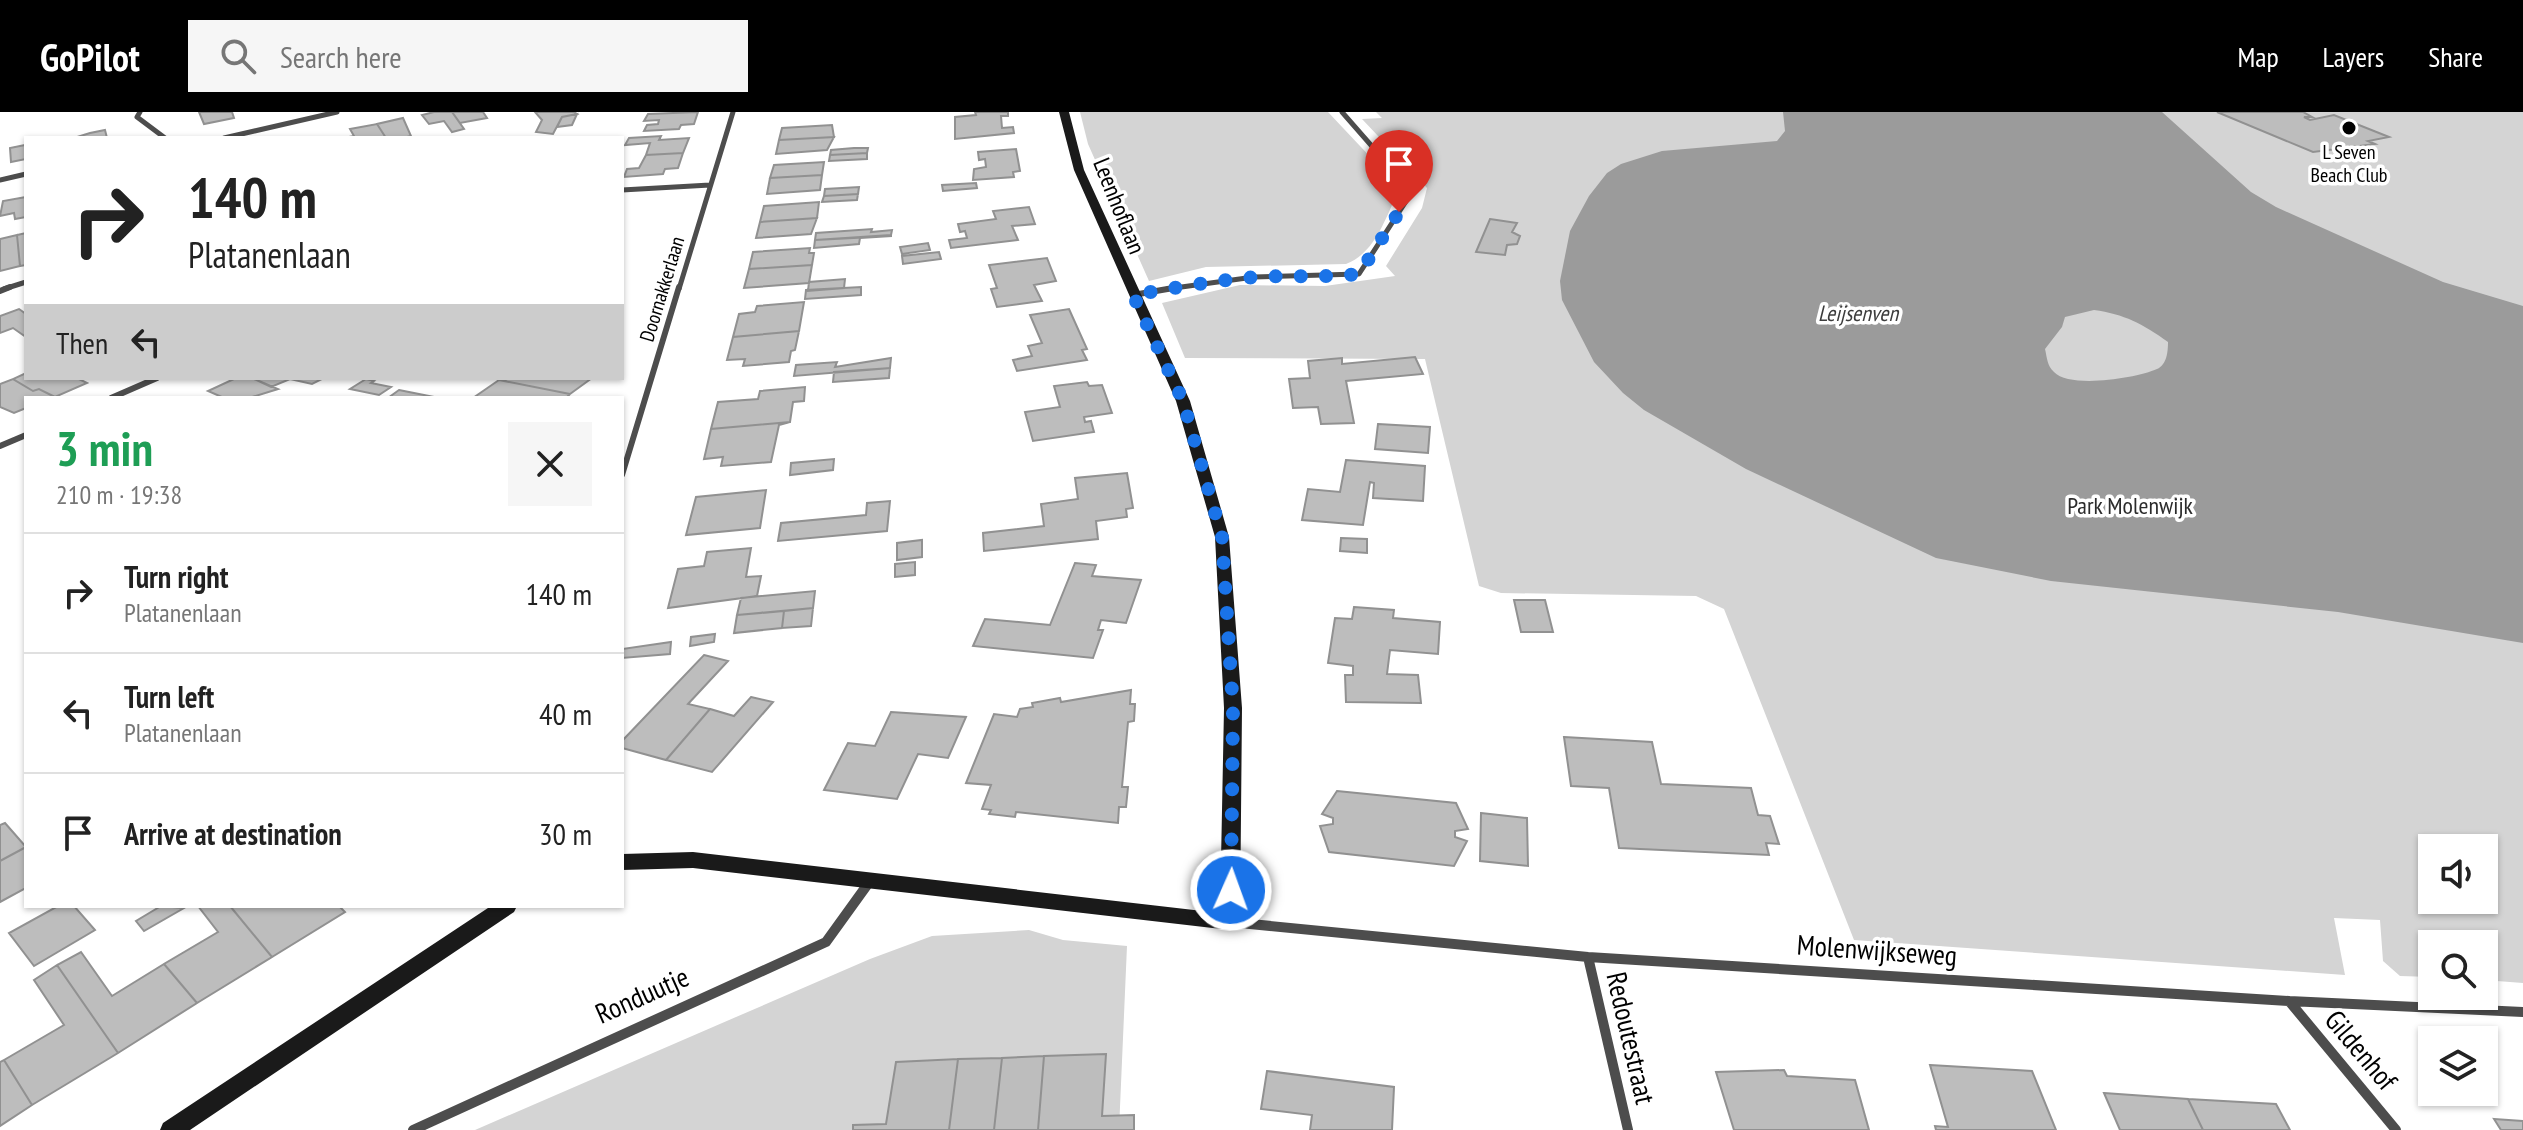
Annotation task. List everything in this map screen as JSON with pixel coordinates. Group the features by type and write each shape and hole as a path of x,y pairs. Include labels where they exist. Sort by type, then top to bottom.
{"street":[{"path":"140,112 137,117 162,136"},
{"path":"233,136 337,112"},
{"name":"Doornakkerlaan","path":"624,468 733,112"},
{"name":"Leenhoflaan","path":"1064,112 1079,170 1183,401 1222,537 1233,708 1230,922"},
{"path":"1133,295 1238,279 1273,276 1323,278 1359,274 1412,192 1342,112"},
{"path":"0,180 24,174"},
{"path":"624,190 710,185"},
{"path":"0,289 24,282"},
{"path":"116,396 152,380"},
{"path":"0,446 24,436"},
{"path":"624,862 693,860 1230,922"},
{"name":"Ronduutje","path":"413,1130 826,942 870,881"},
{"path":"171,1130 504,908"},
{"name":"Molenwijkseweg","path":"1230,922 1588,957 2289,1001 2523,1012"},
{"name":"Redoutestraat","path":"1588,957 1628,1130"},
{"name":"Gildenhof","path":"2289,1001 2396,1130"}],"green space":[{"path":"1080,112 1328,112 1392,180 1398,192 1372,244 1346,264 1206,267 1149,281 1088,144"},
{"name":"Park Molenwijk","path":"1376,112 2523,112 2523,983 2498,981 2498,930 2418,930 2418,977 2400,976 2383,961 2380,920 2334,918 2345,975 1854,940 1724,609 1696,596 1501,593 1479,586 1425,359 1185,358 1162,303 1240,285 1325,286 1395,276 1386,266 1422,208 1427,188 1362,119 1382,118"},
{"path":"1029,930 1063,940 1127,946 1119,1130 475,1130 870,959 932,936"}],"water":[{"name":"Leijsenven","path":"1783,112 2162,112 2251,192 2276,207 2443,282 2523,306 2523,643 2338,612 2051,581 1936,558 1746,469 1644,410 1594,362 1562,300 1560,281 1570,231 1589,196 1607,173 1621,164 1662,151 1777,141 1785,131","holes":["2094,310 2133,321 2168,342 2163,364 2147,372 2104,380 2074,380 2054,372 2045,349 2062,327 2065,317"]}],"building":[{"path":"199,112 232,112 234,118 204,124"},
{"path":"452,112 464,129 452,132 444,121 429,124 422,115"},
{"path":"452,112 483,112 487,118 460,123"},
{"path":"535,112 577,114 562,117 553,134 536,132 542,120"},
{"path":"698,112 694,124 681,125 679,129 644,131 647,125 658,124 659,120 644,121 648,114"},
{"path":"975,112 1008,112 1008,116 1001,116 1002,128 1013,127 1014,133 955,139 955,117 976,115"},
{"path":"2217,112 2303,112 2312,117 2304,117 2310,120 2334,115 2389,137 2368,141 2375,144 2313,152"},
{"path":"577,114 572,125 557,127 562,117"},
{"path":"403,118 411,136 385,136 377,124"},
{"path":"377,124 385,136 354,136 350,129"},
{"path":"832,125 834,137 779,140 782,128"},
{"path":"105,130 106,136 80,136"},
{"path":"661,136 659,140 689,138 683,153 646,155 650,143 625,145 629,138"},
{"path":"834,137 827,150 776,154 779,140"},
{"path":"24,145 24,159 11,162 10,148"},
{"path":"868,148 867,153 830,155 831,150"},
{"path":"1016,149 1020,171 1013,172 1014,177 973,180 974,169 986,167 985,159 979,160 978,152"},
{"path":"683,153 678,168 665,169 663,174 624,177 627,169 639,168 646,155"},
{"path":"867,153 867,159 829,161 830,155"},
{"path":"824,162 822,175 770,178 774,165"},
{"path":"822,175 820,190 767,194 770,178"},
{"path":"976,183 977,188 943,191 942,185"},
{"path":"859,187 858,194 824,196 825,189"},
{"path":"858,194 857,200 822,202 824,196"},
{"path":"24,197 24,217 15,219 14,213 0,216 3,201"},
{"path":"819,202 817,218 760,222 764,206"},
{"path":"1029,207 1035,224 1012,226 1018,240 951,248 949,240 967,238 965,231 960,232 958,224 996,219 993,211"},
{"path":"817,218 811,234 756,238 760,222"},
{"path":"1490,219 1517,223 1512,232 1520,236 1517,244 1507,245 1505,255 1476,252"},
{"path":"872,229 871,232 892,230 891,235 815,240 816,233"},
{"path":"24,233 24,265 20,266 17,235"},
{"path":"17,235 20,266 0,271 0,239"},
{"path":"892,236 860,238 859,244 814,248 815,240"},
{"path":"928,243 930,250 902,254 900,247"},
{"path":"810,248 809,253 814,253 812,265 749,269 753,252"},
{"path":"939,252 941,259 903,264 902,256"},
{"path":"1047,258 1056,281 1034,285 1042,301 997,307 991,289 997,288 989,265"},
{"path":"812,265 809,283 744,288 749,269"},
{"path":"845,279 844,288 808,291 809,282"},
{"path":"861,287 861,295 805,299 806,290"},
{"path":"804,302 799,331 733,337 739,314 755,312 757,306"},
{"path":"19,309 24,313 24,336 13,328 0,333 0,316"},
{"path":"1069,309 1087,349 1082,350 1087,360 1017,371 1013,360 1032,356 1028,346 1042,343 1030,315"},
{"path":"799,331 789,362 743,366 745,359 727,360 733,337"},
{"path":"1415,357 1423,374 1346,381 1354,423 1321,424 1318,407 1293,408 1289,379 1310,378 1308,361 1342,358 1342,364"},
{"path":"891,358 890,368 794,376 796,365 837,362 835,367"},
{"path":"890,368 889,378 833,382 834,372"},
{"path":"24,374 24,380 81,380 87,383 53,396 39,389 33,391 13,379"},
{"path":"13,379 33,391 39,389 53,396 24,396 24,409 14,413 0,407 0,384"},
{"path":"232,380 257,380 278,389 255,396 219,396 208,391"},
{"path":"256,380 288,380 271,387"},
{"path":"294,380 320,380 312,384"},
{"path":"364,380 391,387 379,395 350,389"},
{"path":"499,380 570,394 568,396 476,396"},
{"path":"505,380 589,380 570,394"},
{"path":"1087,382 1089,386 1102,385 1112,413 1084,417 1085,422 1091,421 1094,432 1033,441 1025,412 1060,407 1054,386"},
{"path":"805,387 804,401 793,402 790,422 711,429 718,402 758,399 760,391"},
{"path":"399,390 429,396 391,396"},
{"path":"790,422 779,425 771,462 721,466 723,457 704,459 711,429"},
{"path":"1378,424 1430,427 1428,453 1375,449"},
{"path":"834,459 833,470 790,475 791,463"},
{"path":"1346,460 1425,466 1423,501 1373,498 1374,483 1370,482 1363,525 1302,520 1308,489 1340,492"},
{"path":"1127,473 1133,508 1126,509 1127,517 1096,521 1098,539 984,551 983,533 1044,526 1041,504 1078,499 1075,478"},
{"path":"766,490 760,528 686,535 696,497"},
{"path":"890,501 887,531 778,541 781,523 866,515 867,503"},
{"path":"1341,538 1367,539 1367,553 1340,551"},
{"path":"922,540 922,557 897,560 897,543"},
{"path":"751,548 746,577 761,576 757,596 668,608 678,569 704,566 707,552"},
{"path":"915,562 915,575 895,577 895,564"},
{"path":"1075,563 1096,565 1092,576 1141,580 1126,623 1101,620 1098,630 1103,630 1093,658 973,646 985,619 1050,625"},
{"path":"815,591 813,608 737,615 741,598"},
{"path":"1514,600 1545,600 1553,632 1521,632"},
{"path":"1354,607 1394,610 1393,618 1440,622 1438,654 1390,650 1387,674 1418,675 1421,703 1346,702 1345,675 1353,675 1353,666 1328,663 1335,618 1352,619"},
{"path":"813,608 811,626 782,628 784,611"},
{"path":"784,611 782,628 734,633 737,615"},
{"path":"715,634 714,642 690,646 691,637"},
{"path":"671,642 670,654 624,658 624,649"},
{"path":"704,655 728,661 688,704 710,709 666,760 624,749 624,739"},
{"path":"1131,690 1130,704 1135,704 1134,721 1128,722 1122,787 1128,787 1126,807 1119,807 1118,823 1016,812 1015,817 989,814 991,810 982,809 991,785 966,783 994,714 1017,717 1020,709 1033,707 1032,703 1060,698 1061,702"},
{"path":"751,697 773,702 712,772 666,760 710,709 734,716"},
{"path":"891,712 966,717 948,758 918,754 897,799 824,790 848,743 875,746"},
{"path":"1564,737 1652,742 1661,784 1751,788 1758,815 1770,816 1779,844 1766,843 1769,855 1619,848 1609,788 1571,786"},
{"path":"1337,791 1456,803 1468,829 1455,831 1455,837 1467,841 1454,866 1329,852 1320,826 1333,824 1333,818 1322,814"},
{"path":"1481,813 1527,818 1528,866 1480,861"},
{"path":"5,823 24,848 0,861 0,825"},
{"path":"24,848 24,889 0,902 0,861"},
{"path":"54,908 76,908 95,930 34,966 9,933"},
{"path":"158,908 184,908 144,931 136,921"},
{"path":"200,908 232,908 272,957 197,1003 164,964 218,932"},
{"path":"232,908 341,908 345,912 272,957"},
{"path":"81,952 112,996 164,964 197,1003 118,1053 57,965"},
{"path":"57,965 118,1053 32,1105 4,1060 64,1025 34,980"},
{"path":"1106,1054 1102,1116 1134,1115 1134,1130 1038,1130 1044,1056"},
{"path":"1044,1056 1038,1130 994,1130 1002,1058"},
{"path":"1002,1058 994,1130 949,1130 958,1059"},
{"path":"958,1059 949,1130 853,1130 853,1125 886,1124 896,1062"},
{"path":"4,1060 32,1105 0,1126 0,1062"},
{"path":"1930,1065 2032,1071 2056,1130 1936,1130 1935,1126 1948,1127"},
{"path":"1784,1070 1787,1076 1855,1080 1869,1130 1734,1130 1716,1072"},
{"path":"1267,1071 1394,1087 1392,1130 1310,1130 1312,1115 1261,1109"},
{"path":"2104,1093 2188,1099 2203,1130 2120,1130"},
{"path":"2188,1099 2276,1104 2290,1130 2203,1130"},
{"path":"2494,1119 2523,1121 2523,1130 2501,1130"}],"place":[{"name":"L Seven Beach Club","path":"2349,128"}],"route":[{"path":"1231,890 1233,708 1222,537 1183,401 1133,295 1238,279 1273,276 1323,278 1359,274 1399,212"}]}
